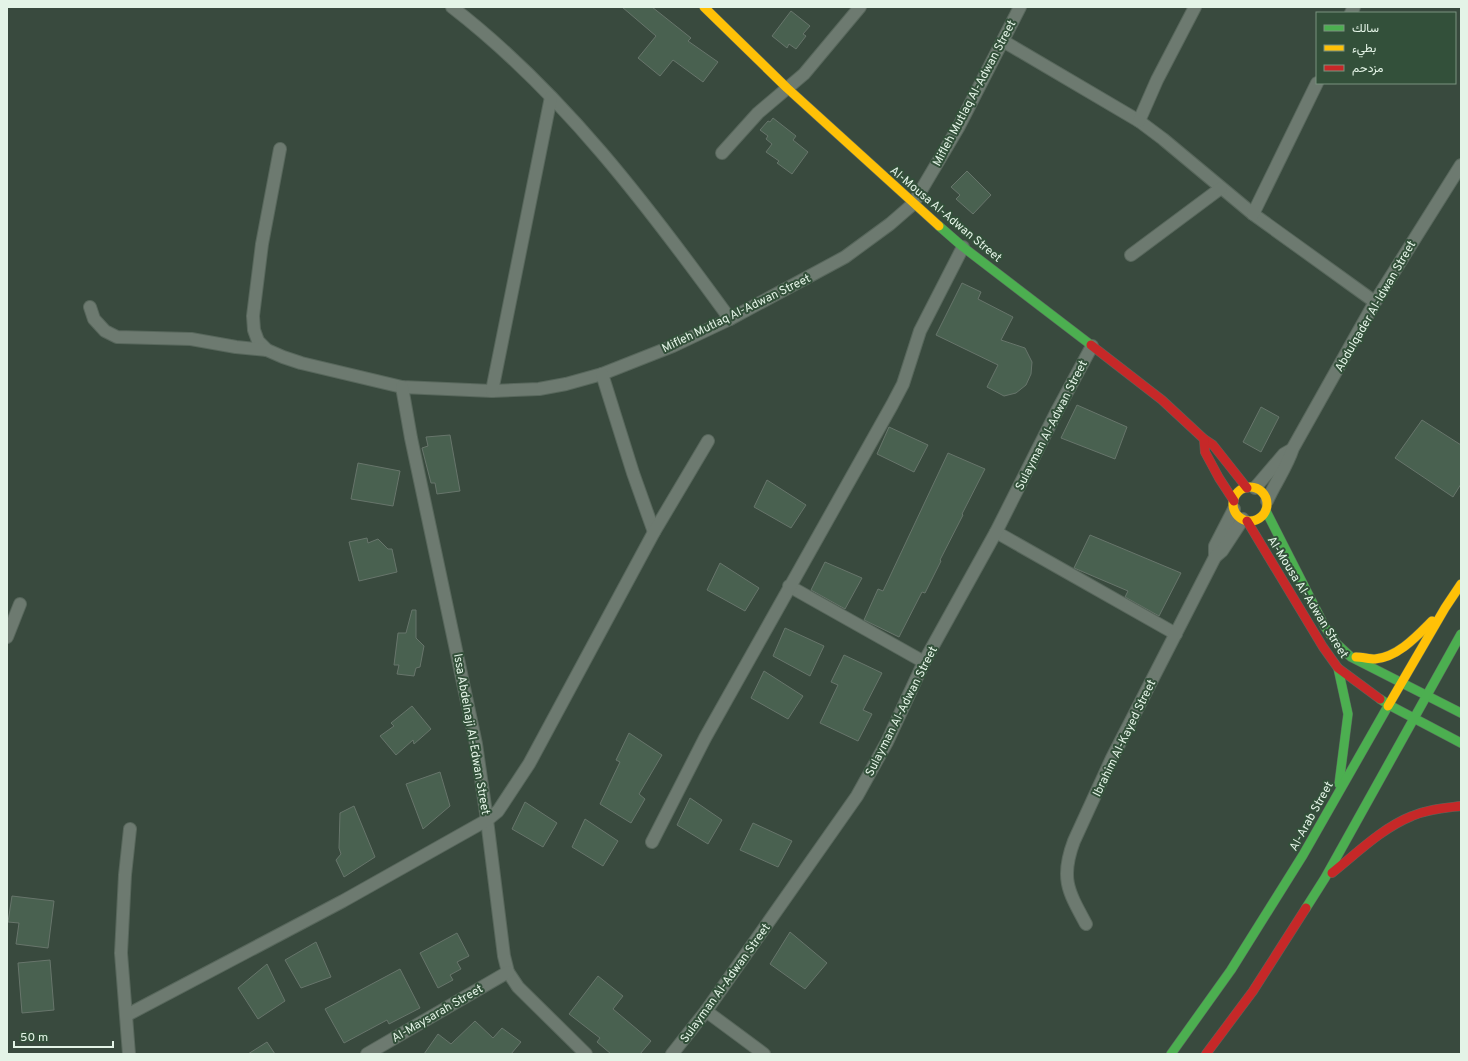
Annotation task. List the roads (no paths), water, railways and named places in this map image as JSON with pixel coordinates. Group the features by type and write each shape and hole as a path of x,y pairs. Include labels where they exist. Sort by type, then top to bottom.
{"street":[{"path":"452,7 484,32 525,70 612,164 730,319"},
{"name":"Al-Mousa Al-Adwan Street","path":"704,7 787,88 913,204 963,247 1162,400 1213,446 1251,488"},
{"path":"722,153 758,113 804,74 860,7"},
{"name":"Mifleh Mutlaq Al-Adwan Street","path":"280,149 262,244 253,316 254,330 258,341 268,350 301,363 402,387 492,391 539,389 566,384 602,374 673,346 730,319 845,257 885,228 913,204 958,128 1020,7"},
{"path":"1139,121 1157,80 1194,7"},
{"path":"1003,41 1139,121 1180,152 1253,214 1375,302"},
{"path":"1253,214 1317,84"},
{"path":"492,391 551,97"},
{"name":"Abdulqader Al-Idwan Street","path":"1266,506 1278,478 1289,460 1293,448 1375,302 1461,165"},
{"path":"1131,255 1221,188"},
{"path":"652,842 705,738 789,586 900,391 910,365 920,331 963,247"},
{"path":"90,307 94,319 105,331 117,337 191,339 268,350"},
{"name":"Sulayman Al-Adwan Street","path":"672,1054 706,1011 857,796 887,742 924,662 996,532 1058,409 1092,346"},
{"path":"602,374 633,473 654,532"},
{"name":"Issa Abdelnaji Al-Edwan Street","path":"402,387 411,438 476,744 500,928 508,972 518,987 586,1054"},
{"path":"1204,439 1205,452 1234,505 1236,513 1245,520 1258,519 1266,506 1263,493 1251,488 1239,492 1234,505"},
{"path":"127,1015 343,901 487,820 498,811 529,764 654,532 708,441"},
{"name":"Abdulqader Al-Idwan Street","path":"1251,488 1284,454 1293,448"},
{"name":"Ibrahim Al-Kayed Street","path":"1215,557 1215,546 1234,505"},
{"name":"Al-Mousa Al-Adwan Street","path":"1266,506 1325,627 1337,644 1351,657 1461,713"},
{"name":"Al-Mousa Al-Adwan Street","path":"1245,520 1323,647 1338,668 1389,704 1461,743"},
{"name":"Ibrahim Al-Kayed Street","path":"1086,924 1068,889 1066,879 1070,853 1112,758 1215,557 1222,551 1245,520"},
{"path":"996,532 1176,634"},
{"name":"Al-Arab Street","path":"1171,1054 1231,970 1263,920 1303,855 1445,608 1461,584"},
{"path":"789,586 924,662"},
{"path":"7,637 20,604"},
{"path":"1351,657 1375,659 1393,654 1424,629 1445,608"},
{"path":"1206,1054 1253,991 1325,878 1461,634"},
{"path":"1338,668 1344,689 1348,714 1338,792"},
{"path":"1325,878 1380,834 1404,820 1422,813 1461,806"},
{"path":"129,1054 122,952 125,874 130,829"},
{"name":"Al-Maysarah Street","path":"367,1054 508,972"},
{"path":"706,1011 764,1054"}]}
